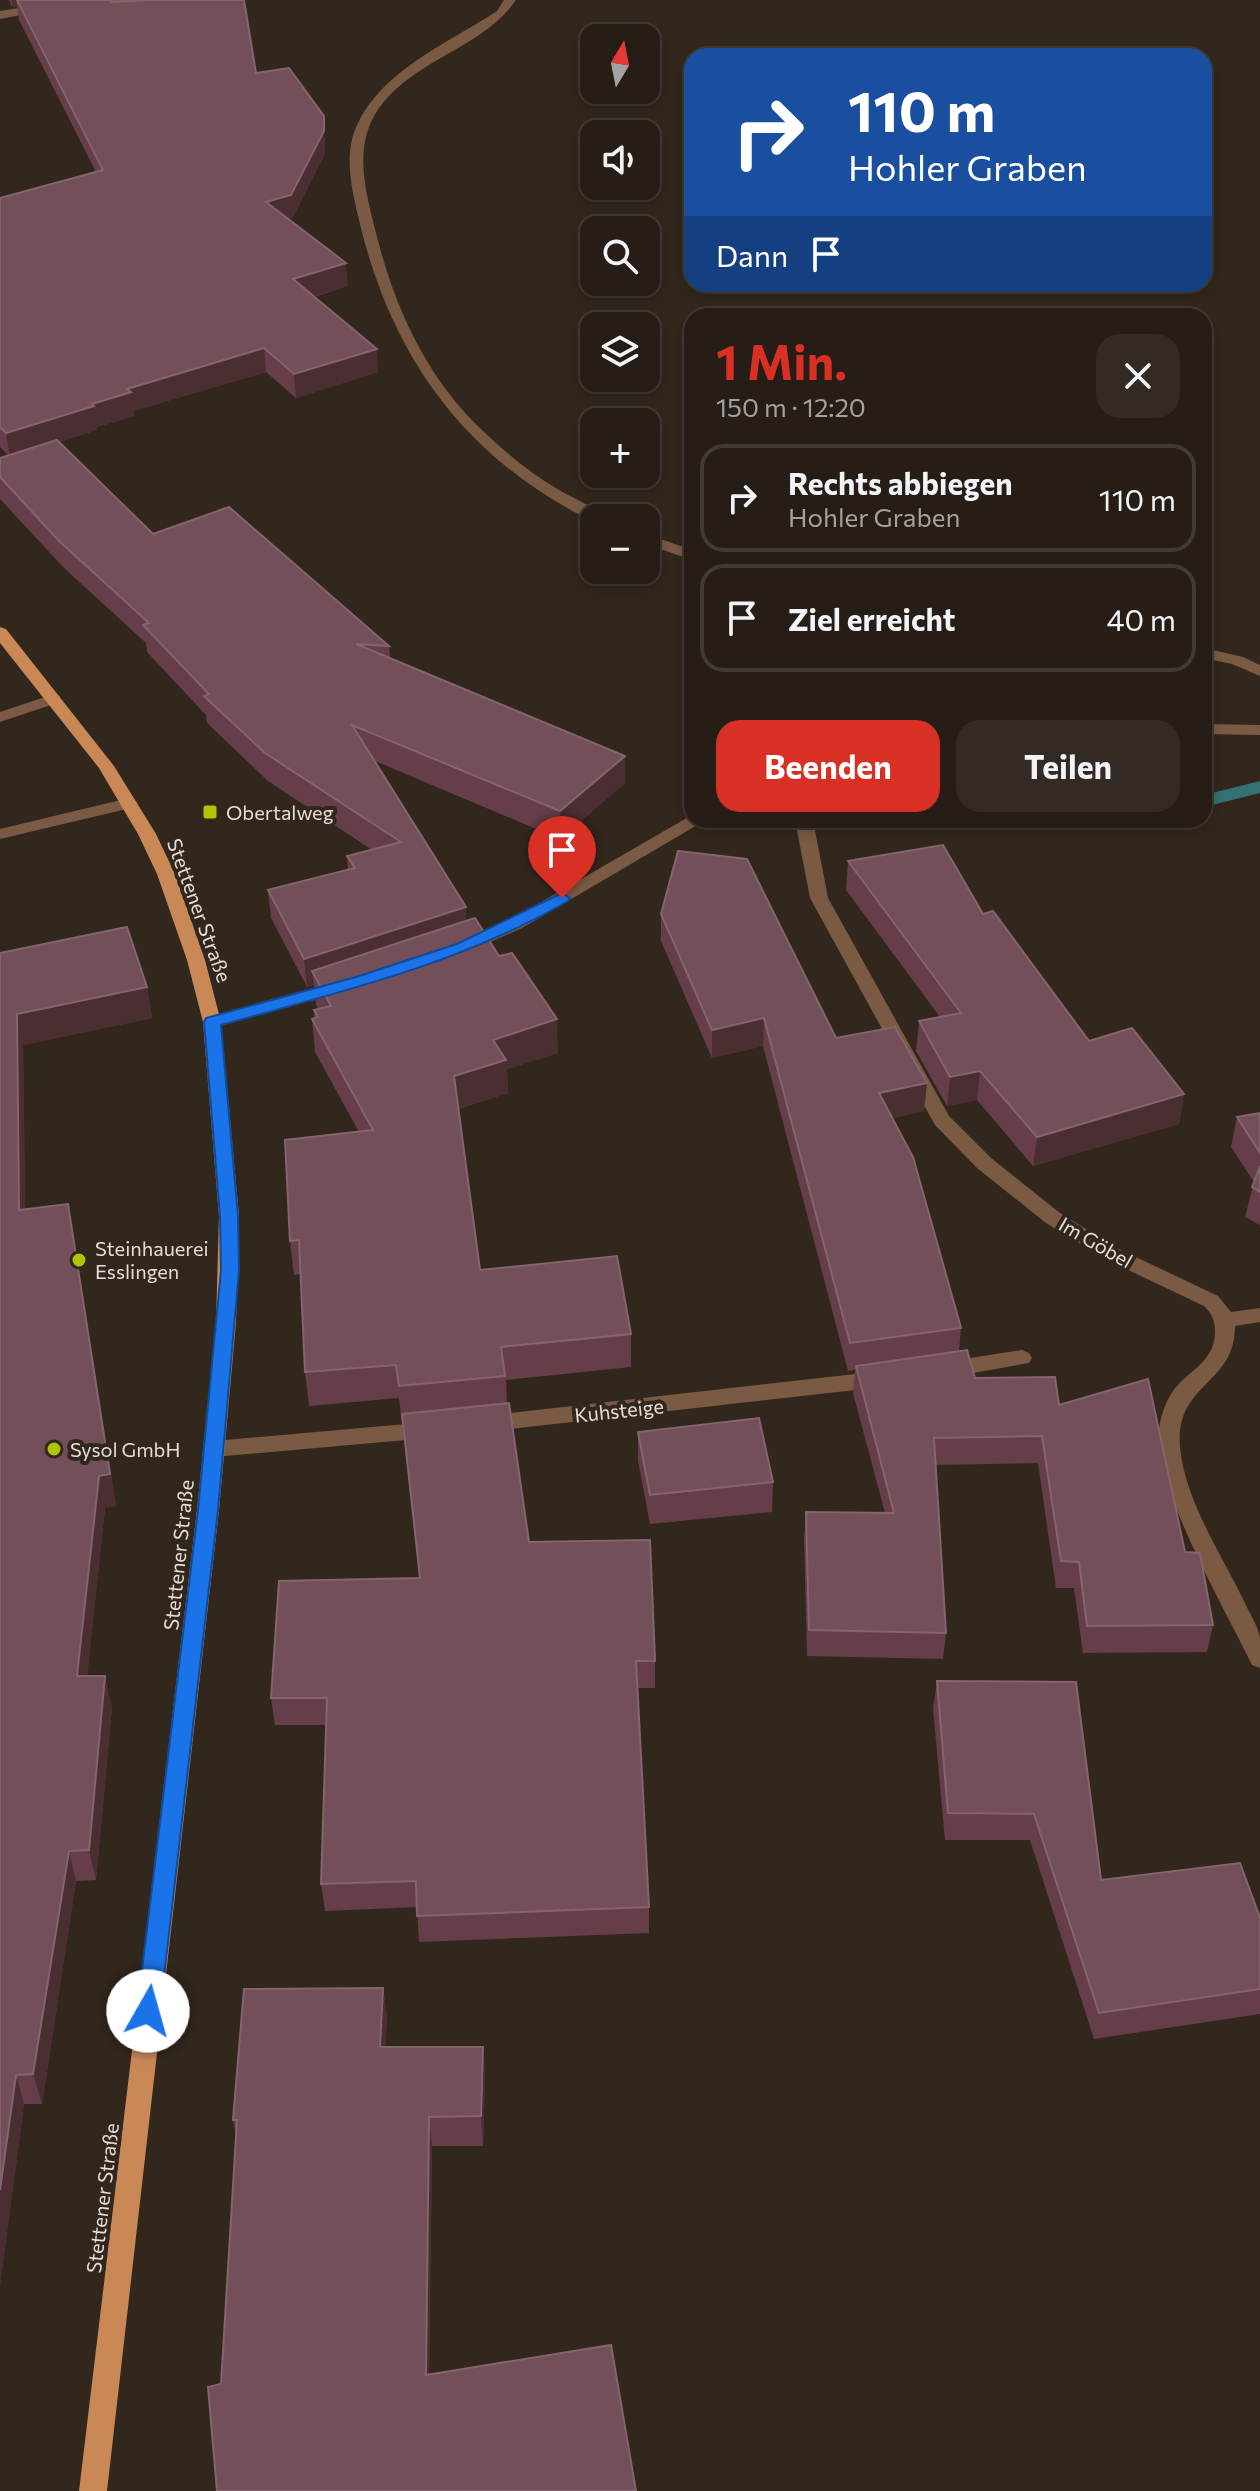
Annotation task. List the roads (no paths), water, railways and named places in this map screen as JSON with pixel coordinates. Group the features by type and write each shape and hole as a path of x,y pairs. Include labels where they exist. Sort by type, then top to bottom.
{"main road":[{"name":"Stettener Straße","path":"0,632 87,739 129,803 166,874 196,960 212,1022 230,1244 214,1449 93,2491"}],"street":[{"path":"0,15 131,0"},
{"path":"510,0 501,13 412,73 377,105 362,128 354,165 371,249 385,288 410,341 444,398 476,436 499,457 534,483 580,508"},
{"path":"660,544 684,552"},
{"path":"1212,655 1237,660 1260,671"},
{"path":"0,717 54,699"},
{"path":"1212,729 1260,730"},
{"path":"0,834 129,803"},
{"path":"440,955 516,924 684,825"},
{"name":"Im Göbel","path":"806,828 819,898 942,1120 984,1163 1053,1218 1112,1254 1211,1301 1224,1320"},
{"path":"212,1022 362,980"},
{"path":"1260,1315 1224,1320 1226,1337 1220,1360 1190,1386 1174,1409 1171,1463 1180,1491 1260,1659"},
{"name":"Kuhsteige","path":"214,1449 460,1427 912,1375 1022,1358"}],"waterway":[{"path":"1212,799 1260,787"}],"place":[{"name":"Obertalweg","path":"210,812"},
{"name":"Steinhauerei Esslingen","path":"79,1260"},
{"name":"Sysol GmbH","path":"54,1449"}]}
